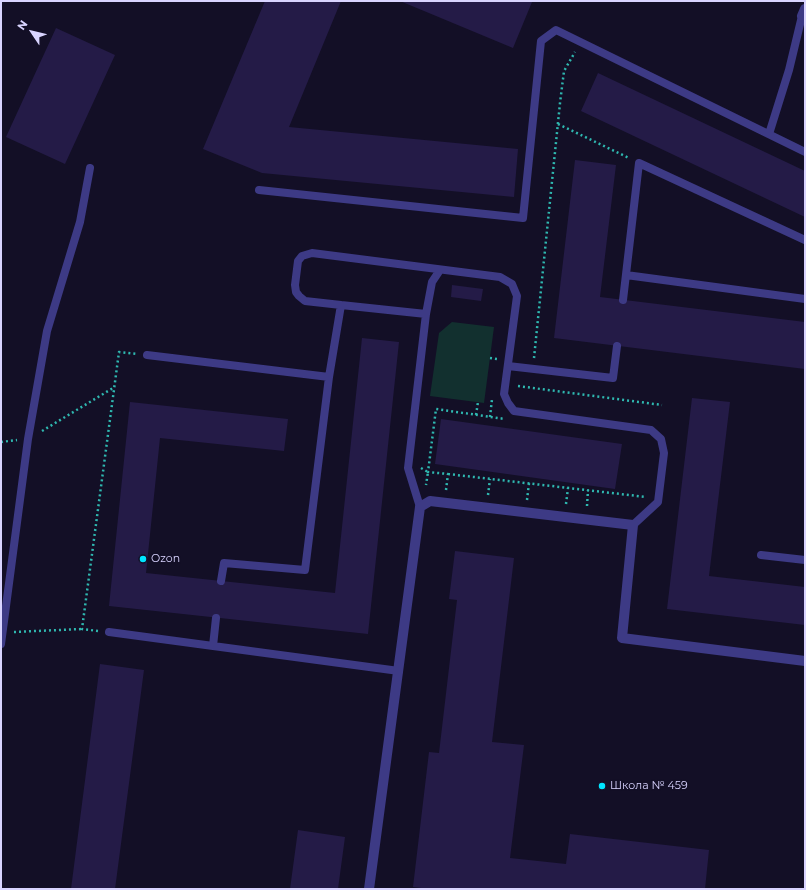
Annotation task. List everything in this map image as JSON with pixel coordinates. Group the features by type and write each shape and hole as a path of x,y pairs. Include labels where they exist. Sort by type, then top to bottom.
{"street":[{"path":"369,889 420,507 430,501 633,525 622,638 805,662"}],"lane":[{"path":"768,134 789,70 804,14"},
{"path":"259,190 523,218 541,41 556,30 805,152"},
{"path":"623,300 639,163 805,240"},
{"path":"1,644 28,439 47,332 80,222 90,168"},
{"path":"426,314 306,300 299,296 296,292 295,285 298,262 302,256 312,253 500,277 512,284 517,296 504,394 508,403 514,410 650,430 661,439 664,453 658,502 633,525"},
{"path":"420,507 408,468 426,314 432,282 440,270"},
{"path":"626,275 805,299"},
{"path":"221,581 224,563 305,570 329,377 341,305"},
{"path":"508,366 613,378 617,346"},
{"path":"147,355 329,377"},
{"path":"761,555 805,560"},
{"path":"213,646 216,618"},
{"path":"109,632 399,671"}],"path":[{"path":"533,369 564,71 580,42"},
{"path":"558,124 639,163"},
{"path":"82,629 119,352 147,355"},
{"path":"496,366 498,352"},
{"path":"490,358 497,359"},
{"path":"518,386 662,405"},
{"path":"1,442 28,439 114,388"},
{"path":"490,417 493,395"},
{"path":"476,415 478,402"},
{"path":"428,472 436,409 505,419"},
{"path":"418,466 428,472 529,484 647,497 651,492"},
{"path":"445,503 448,474"},
{"path":"488,498 490,479"},
{"path":"527,502 529,484"},
{"path":"566,506 568,488"},
{"path":"586,509 588,490"},
{"path":"2,633 82,629 109,632"}],"green space":[{"path":"452,322 494,327 484,403 430,396 439,333"}],"building":[{"path":"265,1 341,1 289,127 518,149 514,197 262,173 203,149"},
{"path":"400,1 529,1 532,2 513,48"},
{"path":"56,28 115,55 65,164 6,137"},
{"path":"598,73 805,171 805,217 581,111"},
{"path":"575,160 616,165 600,297 805,322 805,369 554,338"},
{"path":"452,285 483,289 481,301 451,297"},
{"path":"362,338 399,342 368,634 109,606 130,402 288,419 284,451 160,438 146,573 335,593"},
{"path":"692,398 730,402 709,576 805,587 805,625 667,609"},
{"path":"441,419 622,444 615,489 435,464"},
{"path":"455,551 514,558 492,742 524,745 510,858 566,864 570,834 709,850 705,889 429,889 413,887 429,752 439,753 457,600 449,599"},
{"path":"100,664 144,670 115,889 71,889"},
{"path":"298,830 345,837 338,889 290,889"}],"place":[{"name":"Ozon","path":"143,559"},
{"name":"Школа № 459","path":"602,786"}]}
